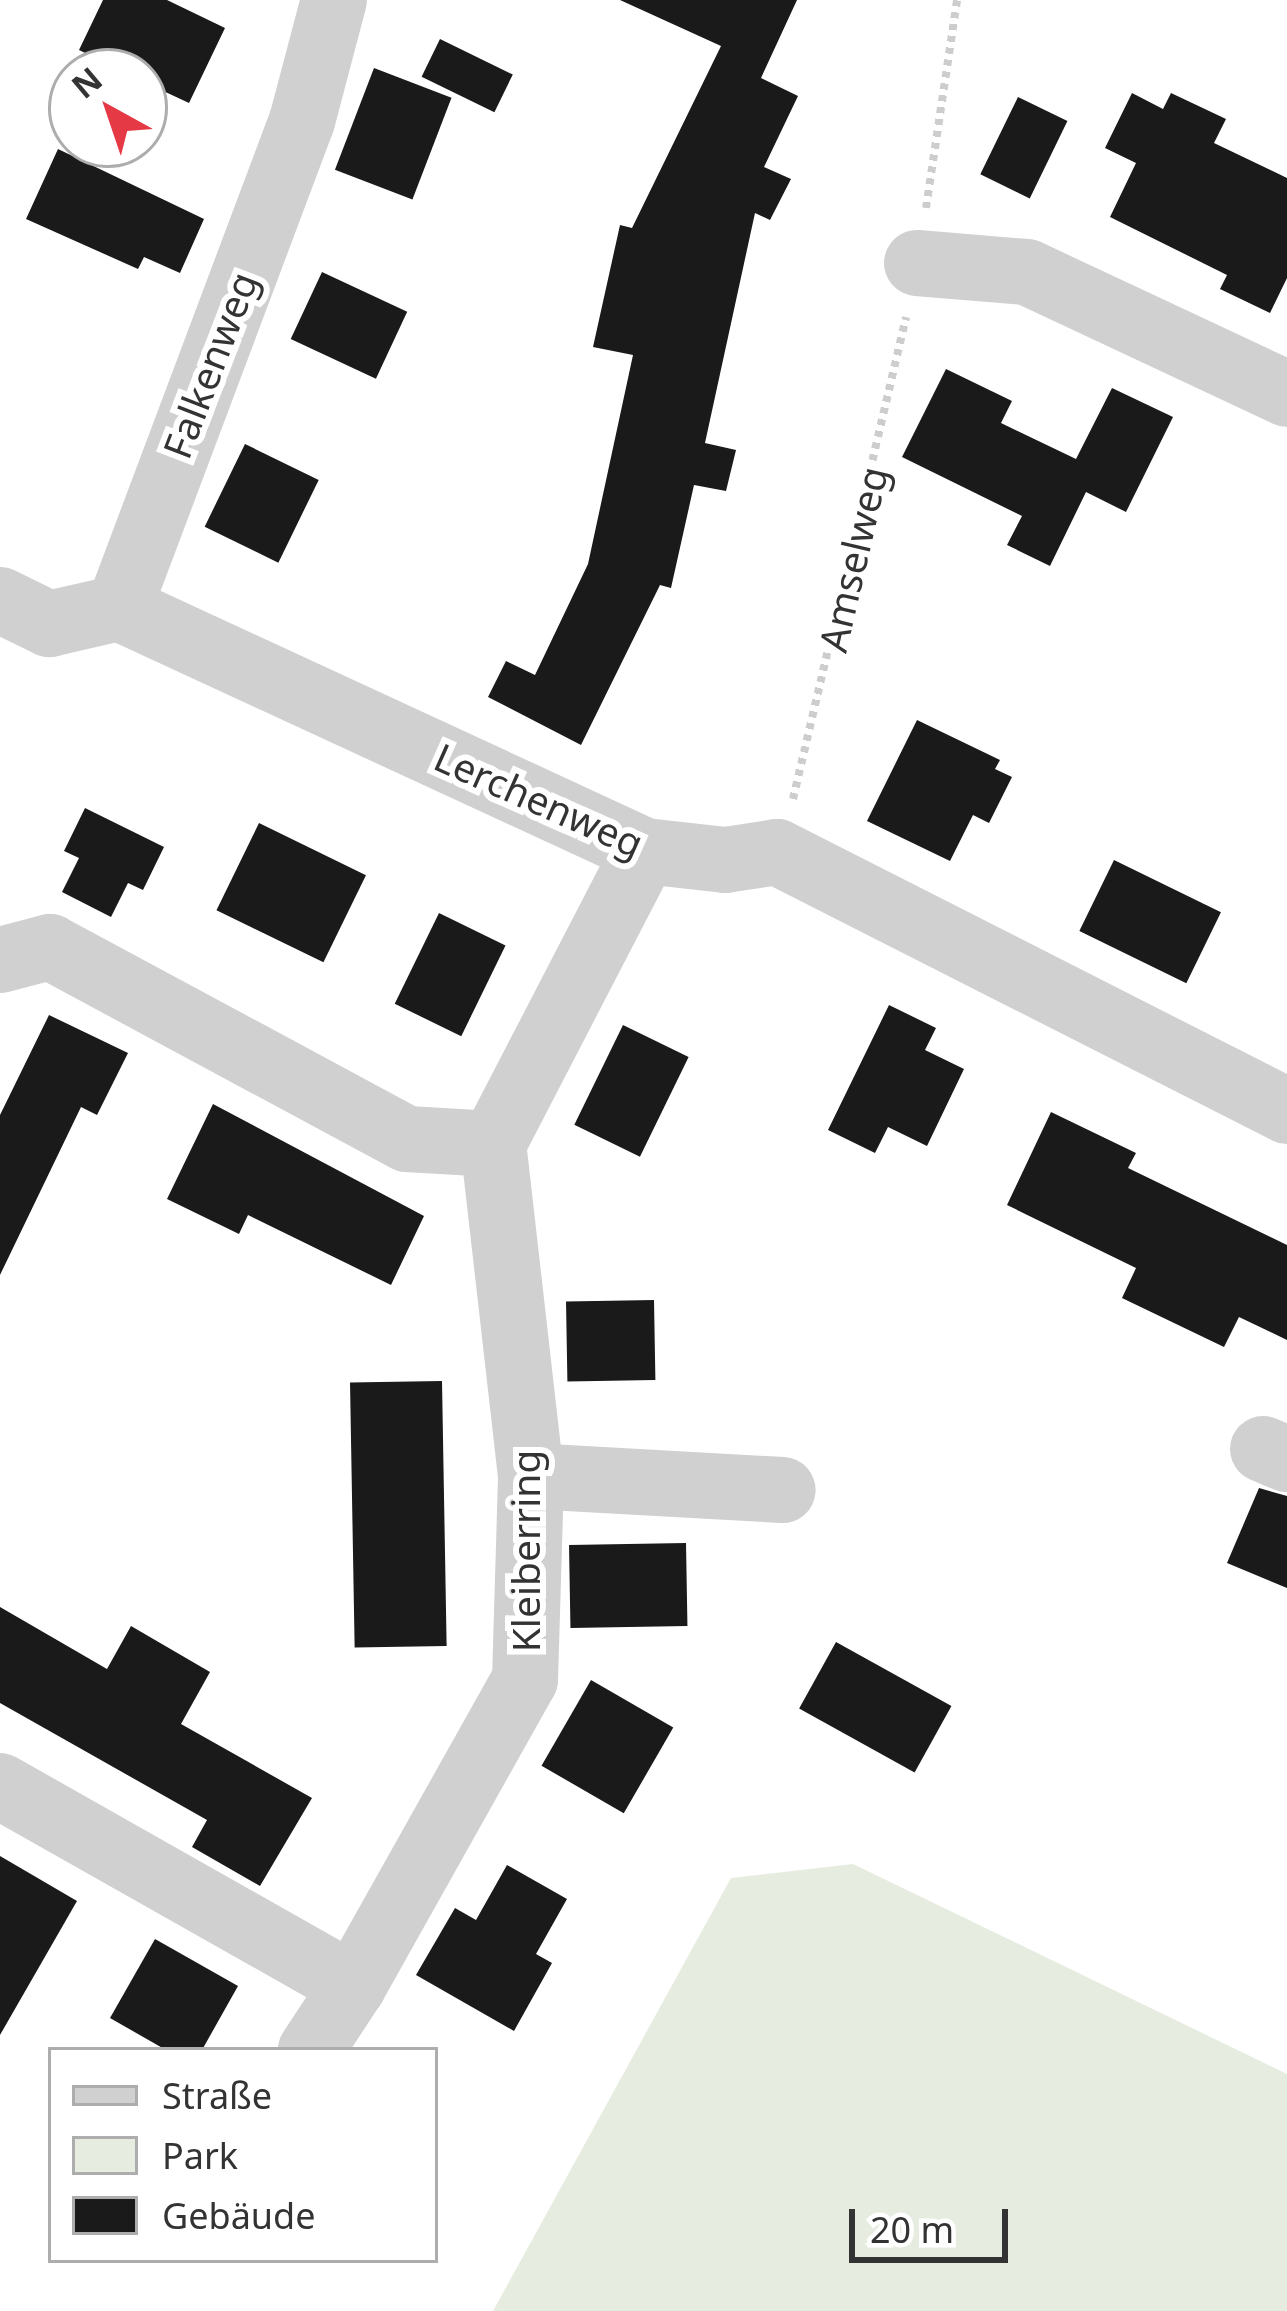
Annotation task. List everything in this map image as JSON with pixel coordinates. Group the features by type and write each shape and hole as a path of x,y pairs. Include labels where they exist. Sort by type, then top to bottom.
{"street":[{"name":"Falkenweg","path":"119,608 302,122 334,0"},
{"path":"917,262 1027,272 1287,394"},
{"path":"0,600 49,624 119,608"},
{"name":"Lerchenweg","path":"119,608 645,851 724,860 777,852"},
{"path":"0,960 50,947 407,1138 493,1144 645,851"},
{"path":"777,852 1287,1111"},
{"name":"Kleiberring","path":"313,2047 353,1986 525,1680 531,1476 493,1144"},
{"path":"531,1476 783,1490"},
{"path":"0,1786 353,1986"}],"path":[{"name":"Amselweg","path":"777,852 816,724 917,262 957,0"}],"green space":[{"path":"853,1864 1287,2074 1287,2311 493,2311 731,1878"}],"building":[{"path":"103,0 167,0 225,28 189,103 168,93 168,48 80,48"},
{"path":"620,0 797,0 761,78 798,96 764,167 791,179 770,220 755,213 705,443 736,450 726,491 694,485 671,588 660,585 581,745 488,697 506,661 535,675 588,564 633,355 593,347 620,225 632,228 721,46"},
{"path":"440,39 513,75 494,112 422,77"},
{"path":"374,68 451,98 412,200 335,170"},
{"path":"1132,93 1163,109 1171,93 1226,119 1214,143 1287,178 1287,278 1270,313 1220,289 1227,275 1110,217 1136,163 1105,148"},
{"path":"1018,97 1067,121 1030,198 980,174"},
{"path":"49,168 98,168 204,219 180,273 144,257 138,269 26,219"},
{"path":"322,272 407,312 376,379 291,339"},
{"path":"946,369 1012,401 1001,423 1076,459 1112,388 1173,417 1126,512 1086,492 1050,566 1007,545 1022,516 902,457"},
{"path":"245,444 319,480 278,563 205,527"},
{"path":"917,720 1000,760 995,769 1012,777 989,823 973,815 950,861 867,821"},
{"path":"85,808 164,847 143,890 128,883 111,917 62,892 79,858 64,851"},
{"path":"259,823 366,875 323,962 216,910"},
{"path":"1114,860 1221,912 1186,983 1079,931"},
{"path":"439,913 506,945 461,1036 395,1004"},
{"path":"889,1005 936,1028 925,1050 964,1069 927,1146 888,1127 875,1153 828,1130"},
{"path":"49,1015 128,1053 97,1115 81,1107 0,1275 0,1115"},
{"path":"623,1025 689,1057 640,1157 574,1125"},
{"path":"213,1104 424,1216 391,1285 248,1215 239,1234 167,1199"},
{"path":"1051,1112 1136,1153 1128,1168 1287,1245 1287,1340 1239,1317 1224,1347 1122,1298 1136,1268 1007,1205"},
{"path":"654,1300 655,1380 567,1382 566,1302"},
{"path":"442,1381 447,1646 355,1648 350,1383"},
{"path":"1259,1488 1287,1496 1287,1588 1227,1563"},
{"path":"686,1543 687,1626 570,1628 569,1545"},
{"path":"0,1607 107,1669 131,1626 210,1672 181,1724 312,1798 260,1886 192,1847 207,1820 0,1703"},
{"path":"836,1642 951,1706 915,1772 799,1708"},
{"path":"591,1680 673,1728 624,1813 542,1766"},
{"path":"0,1856 77,1901 0,2035"},
{"path":"507,1865 567,1899 536,1954 552,1963 514,2031 416,1975 455,1908 476,1920"},
{"path":"155,1939 238,1986 204,2047 161,2047 110,2018"}]}
